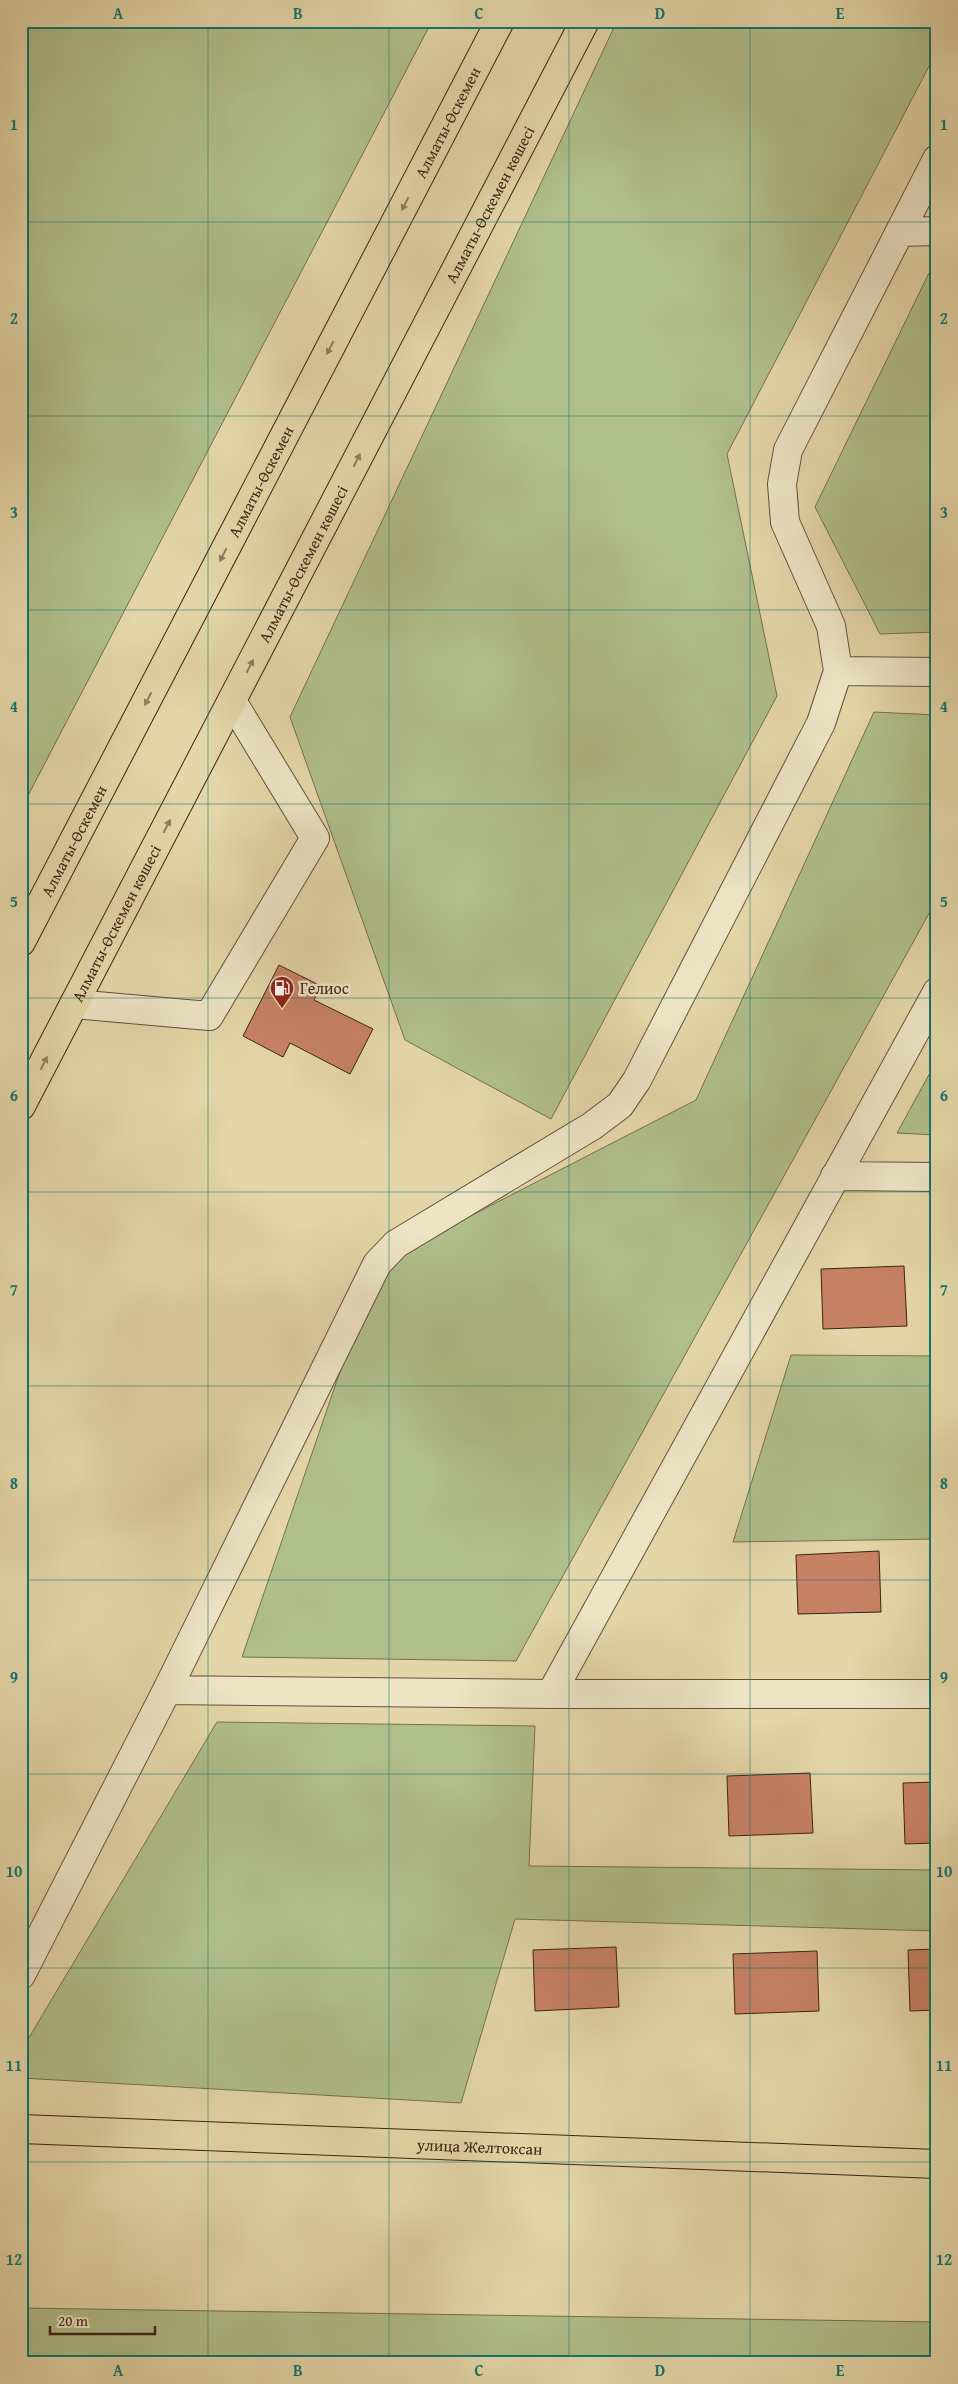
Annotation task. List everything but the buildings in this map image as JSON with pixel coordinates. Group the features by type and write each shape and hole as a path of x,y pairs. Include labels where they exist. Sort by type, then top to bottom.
{"main road":[{"name":"Алматы-Өскемен","path":"21,942 500,21"},
{"name":"Алматы-Өскемен көшесі","path":"21,1106 585,21"},
{"name":"улица Желтоксан","path":"21,2129 937,2164"}],"street":[{"path":"21,1975 167,1690 377,1264 396,1244 592,1126 620,1105 637,1080 821,723 838,671 831,626 785,522 782,484 788,450 937,158"},
{"path":"900,232 937,231"},
{"path":"838,671 937,672"},
{"path":"74,1004 209,1016 315,838 232,701"},
{"path":"551,1694 937,992"},
{"path":"835,1176 937,1177"},
{"path":"167,1690 551,1694 937,1694"}],"green space":[{"path":"21,21 432,21 21,809"},
{"path":"617,21 937,21 937,51 727,454 777,696 551,1119 405,1040 290,717"},
{"path":"929,273 937,273 937,632 880,634 815,507"},
{"path":"874,712 937,715 937,899 516,1661 242,1657 377,1264 696,1100"},
{"path":"937,1060 937,1135 897,1133"},
{"path":"791,1355 937,1356 937,1539 733,1542"},
{"path":"217,1722 535,1726 529,1866 937,1870 937,1931 515,1919 461,2103 21,2078 21,2051"},
{"path":"21,2308 937,2322 937,2363 21,2363"}],"place":[{"name":"Гелиос","path":"282,1009"}]}
